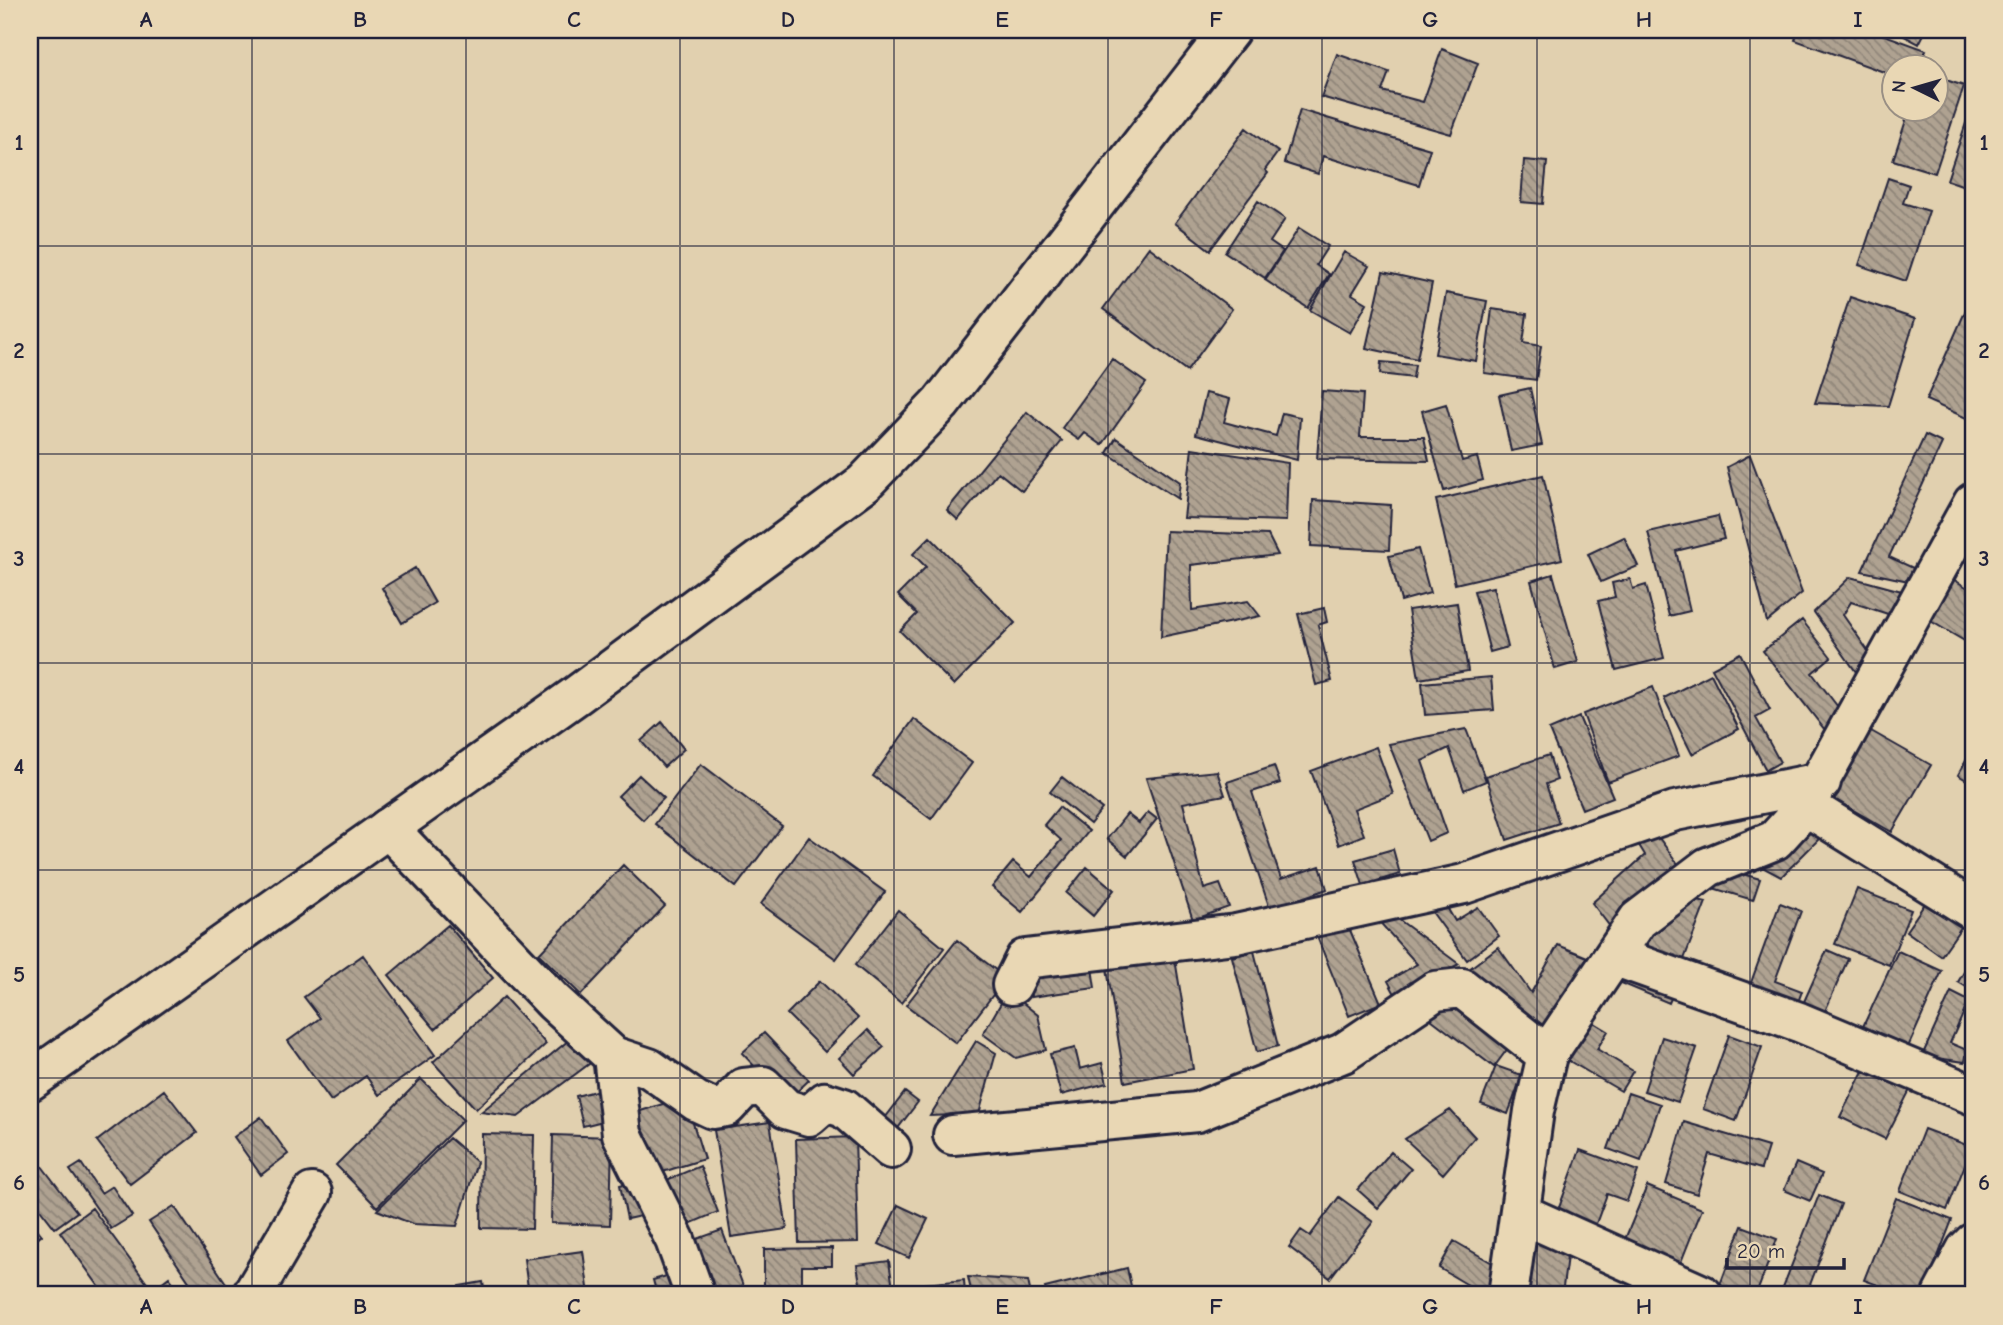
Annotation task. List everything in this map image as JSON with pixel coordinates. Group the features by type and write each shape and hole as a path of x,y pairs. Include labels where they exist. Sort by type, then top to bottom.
{"street":[{"path":"30,1081 577,695 864,483 949,393 1230,30"},
{"path":"1508,1295 1534,1111 1547,1055 1638,920 1708,867 1775,840 1813,794 1973,503"},
{"path":"1012,985 1025,959 1236,934 1464,884 1675,811 1813,794 1973,910"},
{"path":"388,828 554,1002 613,1056 649,1068 696,1101 713,1109 726,1107 744,1088 763,1086 786,1109 809,1116 825,1101 844,1108 891,1149"},
{"path":"1614,956 1799,1023 1973,1095"},
{"path":"953,1135 1198,1112 1343,1053 1435,991 1462,988 1547,1055"},
{"path":"613,1056 622,1134 675,1240 695,1295"},
{"path":"252,1295 312,1193"},
{"path":"1520,1213 1703,1295"},
{"path":"1942,1295 1966,1250 1973,1243"}],"building":[{"path":"1798,30 1871,30 1926,50 1881,52 1881,71 1795,40"},
{"path":"1893,30 1926,30 1919,44"},
{"path":"1442,49 1478,63 1451,134 1321,97 1337,54 1389,72 1382,91 1423,102"},
{"path":"1951,82 1964,86 1935,173 1893,160 1905,122 1951,122"},
{"path":"1973,102 1973,189 1947,180"},
{"path":"1300,110 1430,149 1419,185 1323,156 1318,174 1284,163"},
{"path":"1246,128 1278,152 1265,170 1268,173 1210,250 1175,223"},
{"path":"1524,160 1547,162 1543,204 1521,202"},
{"path":"1888,178 1909,185 1903,203 1929,211 1906,281 1859,265"},
{"path":"1258,201 1285,219 1270,242 1283,251 1265,278 1225,252"},
{"path":"1299,228 1328,246 1316,265 1329,274 1308,308 1265,280"},
{"path":"1149,247 1232,309 1187,371 1103,309"},
{"path":"1344,252 1369,266 1352,294 1367,303 1350,333 1310,310"},
{"path":"1383,272 1432,283 1417,359 1366,348"},
{"path":"1446,293 1487,301 1476,361 1435,354"},
{"path":"1850,297 1915,319 1888,406 1815,403"},
{"path":"1968,305 1973,307 1973,421 1926,400"},
{"path":"1492,309 1527,314 1523,343 1541,346 1536,380 1484,373"},
{"path":"1112,359 1146,383 1102,445 1085,433 1079,440 1062,428"},
{"path":"1381,362 1415,365 1413,378 1380,374"},
{"path":"1530,388 1542,445 1511,451 1499,395"},
{"path":"1322,391 1363,394 1360,437 1424,437 1429,461 1317,459"},
{"path":"1206,393 1230,399 1224,422 1276,436 1282,413 1300,417 1297,460 1196,434"},
{"path":"1446,404 1462,461 1477,457 1483,480 1444,491 1422,411"},
{"path":"1027,412 1062,441 1022,491 998,472 958,520 947,510"},
{"path":"1925,435 1942,443 1889,557 1922,572 1918,583 1862,571"},
{"path":"1116,438 1180,482 1178,499 1107,453"},
{"path":"1192,448 1288,463 1286,521 1184,518"},
{"path":"1750,455 1802,593 1767,622 1727,467"},
{"path":"1543,475 1562,559 1455,584 1436,500"},
{"path":"1313,500 1391,505 1389,550 1311,546"},
{"path":"1718,516 1724,539 1676,551 1690,611 1669,616 1648,532"},
{"path":"1166,531 1268,535 1278,555 1191,565 1192,610 1248,601 1260,616 1161,637"},
{"path":"930,537 1015,623 954,685 900,631 917,614 898,595 926,567 913,554"},
{"path":"1624,537 1638,566 1601,582 1588,554"},
{"path":"1418,549 1430,593 1401,601 1389,556"},
{"path":"415,568 435,603 402,623 382,588"},
{"path":"1553,574 1578,662 1555,669 1531,581"},
{"path":"1946,575 1973,591 1973,646 1922,616"},
{"path":"1850,577 1909,593 1897,617 1851,602 1843,615 1873,658 1863,682 1814,612"},
{"path":"1630,579 1633,589 1646,585 1664,658 1616,670 1598,601 1615,597 1612,583"},
{"path":"1493,587 1508,647 1490,652 1474,591"},
{"path":"1457,603 1468,671 1419,679 1408,610"},
{"path":"1324,608 1327,622 1318,625 1332,681 1316,685 1298,614"},
{"path":"1802,620 1831,657 1812,673 1844,715 1825,730 1763,651"},
{"path":"1740,653 1770,710 1756,718 1780,762 1766,770 1712,668"},
{"path":"1711,674 1739,729 1692,754 1664,698"},
{"path":"1491,677 1494,710 1425,715 1422,683"},
{"path":"1653,687 1679,756 1608,782 1583,714"},
{"path":"1579,717 1613,797 1582,809 1549,730"},
{"path":"914,719 972,763 931,819 873,776"},
{"path":"662,722 684,749 664,767 641,741"},
{"path":"1864,727 1931,765 1892,832 1825,794"},
{"path":"1466,729 1486,781 1464,790 1449,748 1422,761 1447,833 1428,841 1389,744"},
{"path":"1376,747 1393,794 1354,809 1364,835 1339,845 1311,771"},
{"path":"1973,748 1973,784 1958,775"},
{"path":"1549,755 1557,780 1546,784 1559,823 1507,840 1486,776"},
{"path":"701,764 782,826 736,887 655,824"},
{"path":"1274,766 1280,783 1252,792 1281,879 1320,866 1327,889 1270,909 1227,782"},
{"path":"1217,771 1225,795 1183,803 1204,889 1220,884 1229,907 1193,920 1146,778"},
{"path":"639,775 664,798 643,820 618,796"},
{"path":"1062,777 1102,809 1090,824 1050,792"},
{"path":"1059,807 1089,831 1022,912 992,887 1013,862 1031,877 1061,840 1044,825"},
{"path":"1148,812 1157,819 1127,856 1107,839 1127,814 1139,823"},
{"path":"1814,812 1828,830 1781,877 1753,862"},
{"path":"1651,827 1681,868 1611,928 1592,903 1645,855 1634,837"},
{"path":"809,837 885,892 836,959 761,904"},
{"path":"1393,849 1400,874 1363,885 1355,860"},
{"path":"623,865 665,906 581,995 539,954"},
{"path":"1087,867 1114,890 1093,916 1066,893"},
{"path":"1725,869 1760,879 1753,900 1699,884"},
{"path":"1857,889 1911,910 1889,965 1835,944"},
{"path":"1935,889 1971,913 1941,956 1906,931"},
{"path":"1686,897 1706,902 1681,967 1630,948"},
{"path":"1442,899 1455,921 1478,907 1499,936 1467,960 1427,905"},
{"path":"1780,903 1801,911 1775,981 1802,991 1793,1016 1745,999"},
{"path":"1383,908 1459,964 1396,996 1388,981 1417,964 1376,918"},
{"path":"898,910 944,948 901,1003 855,965"},
{"path":"1347,923 1381,1003 1349,1016 1316,934"},
{"path":"448,925 493,978 435,1029 389,975"},
{"path":"957,940 1006,978 956,1043 906,1005"},
{"path":"1558,945 1597,961 1539,1029 1469,969 1498,947 1531,993"},
{"path":"1827,950 1848,959 1823,1016 1802,1006"},
{"path":"1254,951 1278,1046 1257,1052 1232,957"},
{"path":"1898,951 1942,971 1905,1054 1860,1033"},
{"path":"363,955 435,1055 379,1095 366,1076 331,1101 288,1041 320,1018 304,997"},
{"path":"1090,955 1095,988 1031,997 1026,965"},
{"path":"1973,957 1973,991 1958,982"},
{"path":"1175,959 1193,1069 1125,1082 1107,968"},
{"path":"1621,963 1676,987 1669,1003 1614,980"},
{"path":"820,981 858,1018 825,1052 787,1014"},
{"path":"1008,991 1038,1015 1046,1050 1016,1058 983,1034"},
{"path":"1951,992 1969,1001 1950,1043 1967,1050 1965,1062 1922,1056"},
{"path":"504,997 546,1044 476,1109 433,1062"},
{"path":"1455,997 1514,1040 1494,1067 1423,1013"},
{"path":"1580,1014 1608,1031 1597,1049 1633,1071 1621,1091 1557,1054"},
{"path":"868,1030 884,1047 854,1074 839,1058"},
{"path":"764,1033 809,1080 787,1101 742,1053"},
{"path":"1729,1035 1762,1047 1736,1121 1703,1109"},
{"path":"574,1036 593,1061 518,1117 481,1112"},
{"path":"1662,1037 1697,1048 1678,1102 1644,1091"},
{"path":"976,1041 996,1053 979,1114 930,1116"},
{"path":"1075,1048 1080,1069 1102,1063 1107,1083 1061,1095 1050,1054"},
{"path":"1871,1055 1916,1078 1885,1139 1840,1117"},
{"path":"1496,1066 1522,1075 1508,1114 1481,1104"},
{"path":"421,1079 463,1120 377,1207 336,1165"},
{"path":"603,1089 611,1119 583,1126 576,1096"},
{"path":"164,1090 197,1133 130,1184 97,1141"},
{"path":"905,1092 918,1102 895,1132 882,1122"},
{"path":"1628,1093 1660,1104 1641,1161 1608,1149"},
{"path":"685,1097 704,1159 647,1177 628,1115"},
{"path":"1450,1110 1475,1137 1443,1174 1405,1139"},
{"path":"261,1117 288,1154 261,1175 234,1137"},
{"path":"770,1122 787,1229 731,1237 714,1130"},
{"path":"1684,1122 1768,1147 1761,1169 1709,1154 1697,1194 1666,1184"},
{"path":"1924,1129 1972,1147 1947,1210 1900,1191"},
{"path":"482,1134 534,1135 532,1229 481,1228"},
{"path":"553,1135 612,1137 610,1225 551,1223"},
{"path":"855,1137 858,1242 799,1243 796,1139"},
{"path":"449,1138 477,1162 457,1226 413,1224 377,1210"},
{"path":"1580,1150 1638,1171 1627,1201 1607,1194 1594,1229 1556,1216"},
{"path":"1391,1152 1411,1169 1378,1208 1358,1190"},
{"path":"81,1163 101,1193 112,1186 132,1216 111,1229 70,1170"},
{"path":"1796,1163 1822,1174 1810,1201 1784,1190"},
{"path":"41,1165 77,1212 55,1228 30,1196 30,1173"},
{"path":"700,1166 718,1212 675,1230 657,1184"},
{"path":"637,1181 645,1215 627,1219 620,1185"},
{"path":"1647,1186 1702,1209 1679,1267 1623,1244"},
{"path":"1819,1195 1841,1204 1806,1295 1780,1295"},
{"path":"1339,1197 1373,1222 1330,1278 1289,1247 1301,1230 1310,1236"},
{"path":"1896,1198 1952,1220 1923,1295 1905,1295 1864,1280"},
{"path":"898,1205 928,1219 909,1258 879,1244"},
{"path":"174,1206 234,1295 198,1295 149,1222"},
{"path":"92,1208 152,1290 169,1277 182,1295 105,1295 60,1232"},
{"path":"30,1220 42,1235 30,1245"},
{"path":"1742,1226 1777,1239 1756,1295 1747,1295 1720,1285"},
{"path":"722,1230 745,1291 734,1295 701,1295 683,1244"},
{"path":"1521,1234 1569,1240 1562,1295 1512,1295"},
{"path":"1454,1241 1501,1268 1485,1295 1439,1268"},
{"path":"832,1248 832,1266 802,1266 802,1295 764,1295 764,1249"},
{"path":"583,1251 589,1295 529,1295 524,1259"},
{"path":"889,1261 894,1295 862,1295 857,1265"},
{"path":"1127,1268 1133,1295 1047,1295 1045,1288"},
{"path":"684,1271 690,1295 657,1295 653,1280"},
{"path":"968,1277 1028,1281 1031,1295 972,1295"},
{"path":"964,1280 965,1295 916,1295 915,1285"},
{"path":"483,1282 485,1295 460,1295 459,1286"}]}
